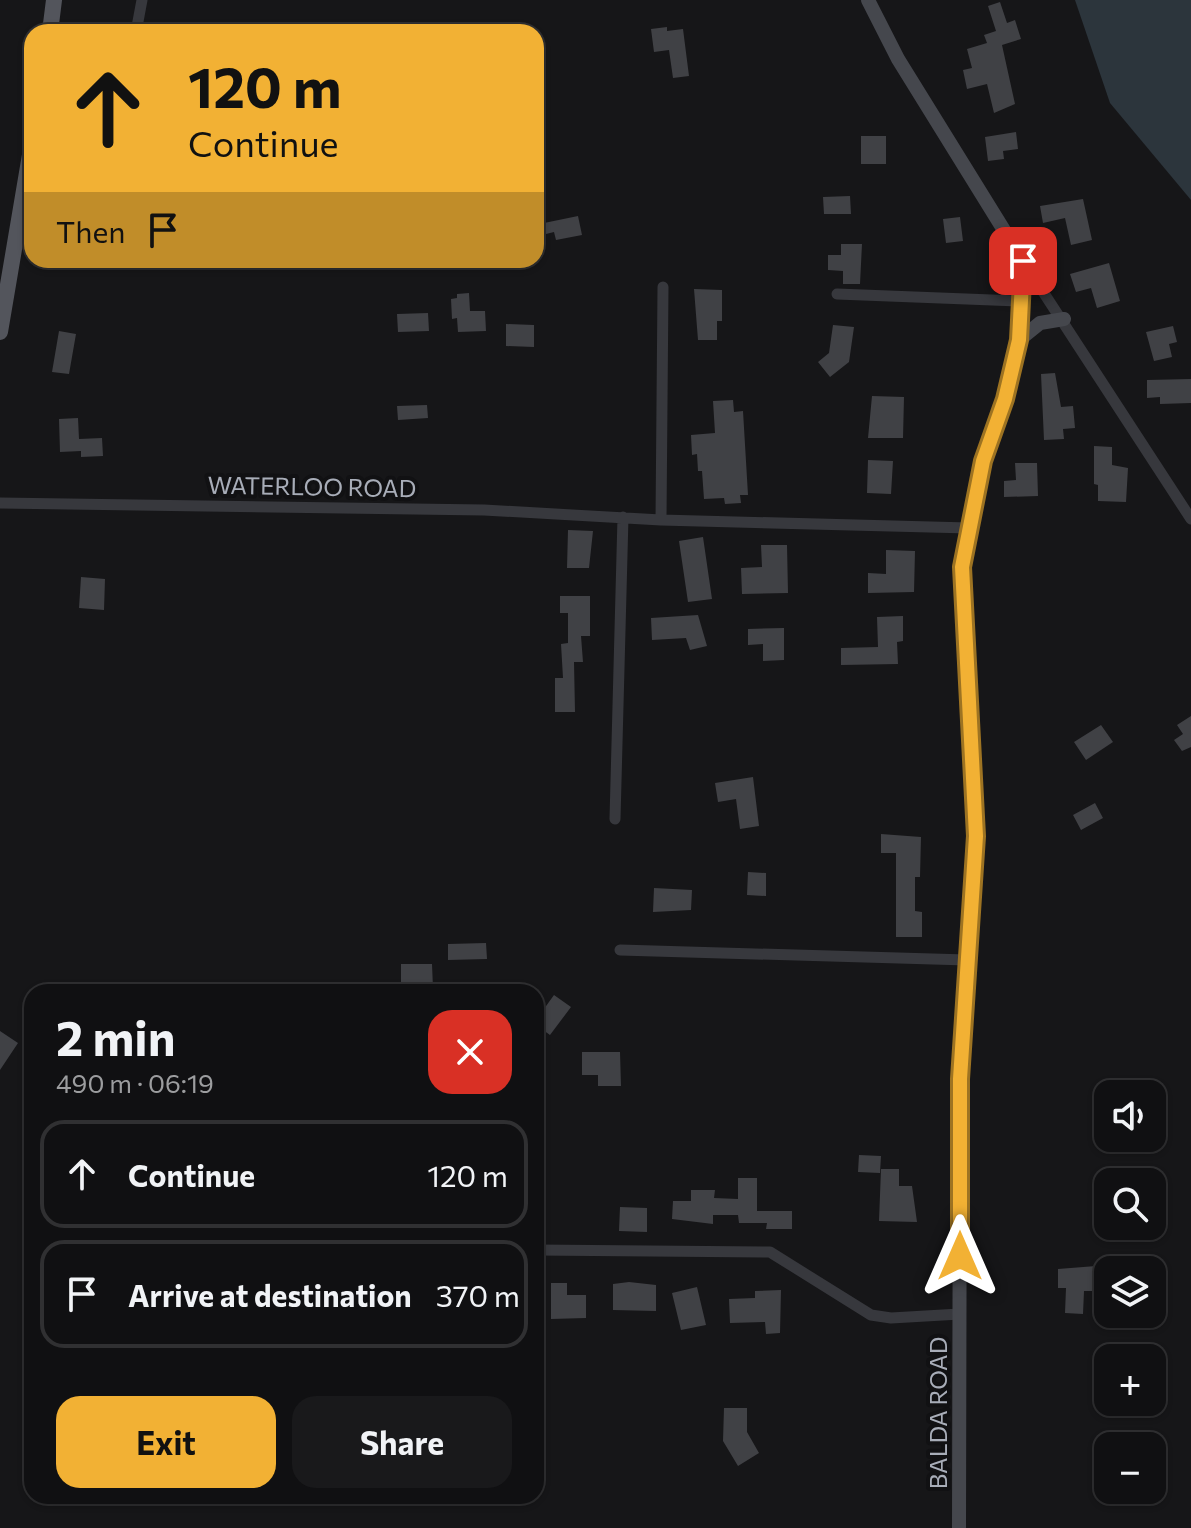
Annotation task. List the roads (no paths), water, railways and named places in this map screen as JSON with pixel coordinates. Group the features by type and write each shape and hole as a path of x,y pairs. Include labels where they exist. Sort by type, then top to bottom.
{"main road":[{"path":"51,24 54,0"},
{"path":"0,332 24,190"}],"street":[{"path":"138,24 142,0"},
{"path":"868,0 898,59 1023,261 1064,319 1191,519"},
{"name":"BALDA ROAD","path":"959,1528 960,1079 976,836 962,567 983,461 1005,399 1019,340 1023,261"},
{"path":"661,520 663,287"},
{"path":"837,294 1021,301"},
{"path":"1019,340 1040,323 1064,319"},
{"name":"WATERLOO ROAD","path":"0,503 484,510 661,520 969,528"},
{"path":"615,819 623,517"},
{"path":"620,950 967,960"},
{"path":"544,1250 770,1252 871,1315 891,1318 960,1314"}]}
